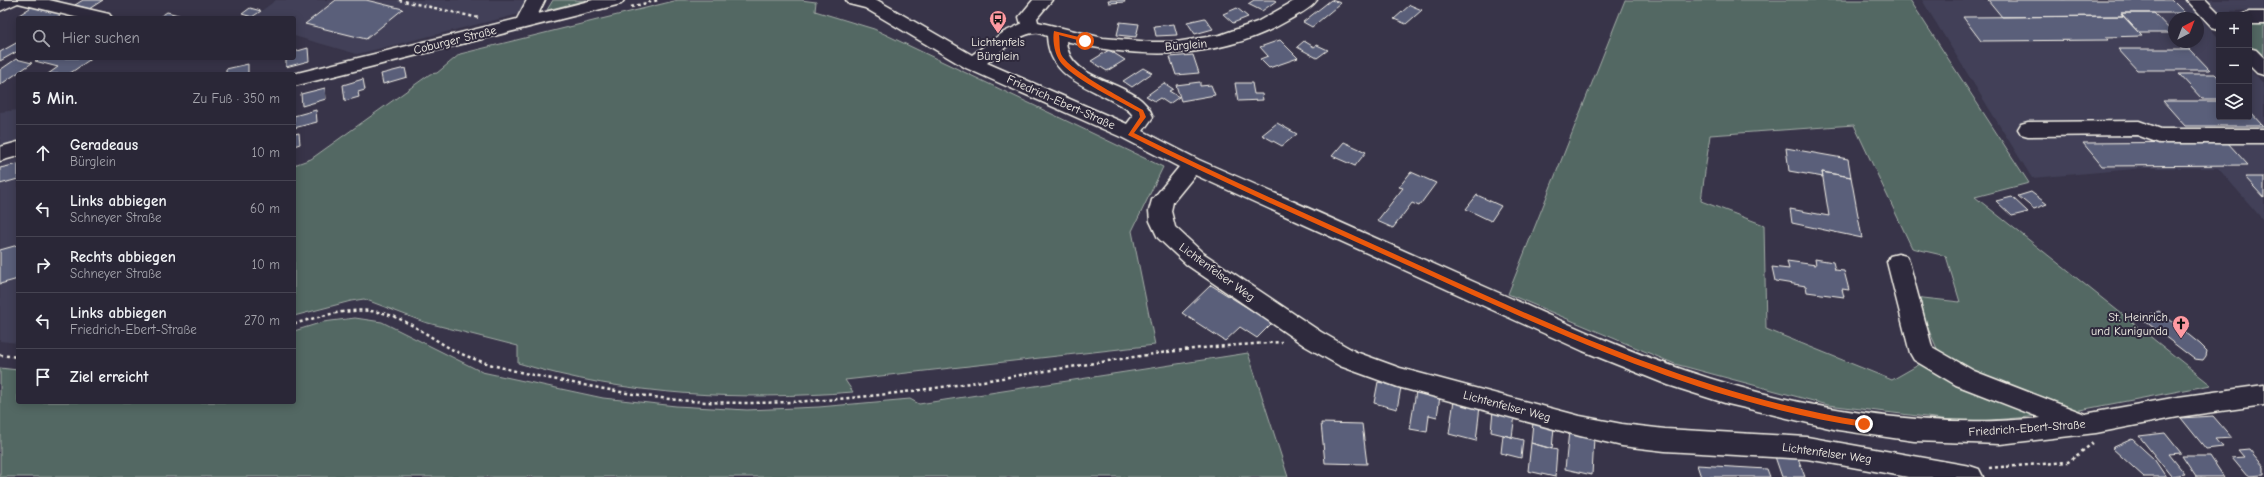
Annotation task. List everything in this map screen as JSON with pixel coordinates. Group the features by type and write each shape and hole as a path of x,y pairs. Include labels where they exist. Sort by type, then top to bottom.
{"street":[{"path":"0,6 11,0"},
{"path":"25,0 94,16"},
{"path":"518,24 536,0"},
{"name":"Coburger Straße","path":"296,80 615,0"},
{"path":"973,64 1009,38 1030,28 1028,17 1044,0"},
{"name":"Bürglein","path":"1030,28 1041,28 1107,45 1156,48 1190,47 1222,41 1248,33 1269,23 1308,0"},
{"path":"2196,0 2216,19"},
{"name":"Friedrich-Ebert-Straße","path":"865,1 973,64 1130,133 1192,165 1591,344 1677,378 1728,394 1820,417 1914,430 2000,433 2090,424 2178,407 2264,395"},
{"path":"2252,18 2264,18"},
{"path":"1056,33 1059,54 1064,63 1082,76 1141,111 1143,117 1130,133"},
{"path":"2252,57 2264,69"},
{"path":"2028,129 2140,128 2159,136 2264,136"},
{"path":"0,154 16,150"},
{"name":"Lichtenfelser Weg","path":"1192,165 1163,200 1160,210 1161,221 1166,232 1195,259 1313,340 1343,357 1370,368 1580,426 1622,435 1665,440 1807,448 1977,473"},
{"path":"1898,262 1922,353 1965,378 2090,424"}],"path":[{"path":"399,0 518,24"},
{"path":"296,323 329,314 362,310 380,312 395,317 456,351 495,367 613,391 707,402 795,401 878,394 1010,377 1164,352 1313,340"},
{"path":"0,355 16,357"},
{"path":"1977,473 2068,462 2094,443 2090,424"}],"shaded area":[{"path":"276,0 544,0 539,9 357,54 296,37 296,16 255,16"},
{"path":"1922,0 2264,0 2264,10 2168,12 2168,48 2204,48 2204,22 2216,35 2216,120 2252,120 2252,72 2264,84 2264,221 2218,168 2145,168 2032,178"},
{"path":"16,110 16,142 0,146 0,112"},
{"path":"16,160 16,343 0,341 0,164"}],"green space":[{"path":"553,0 587,0 547,10"},
{"path":"678,0 801,0 816,2 815,11 874,29 1163,167 1132,231 1155,345 845,380 853,392 811,395 726,395 642,389 600,383 559,374 518,363 518,346 424,322 364,299 296,315 296,164 311,159 430,74 437,73 460,54"},
{"path":"1625,0 1910,0 2029,183 1975,197 2211,385 2064,413 1943,362 1914,297 1960,302 1946,256 1912,248 1854,125 1710,135 1701,201 1764,225 1766,329 1892,380 1920,364 2042,416 1967,422 1828,405 1675,364 1508,294"},
{"path":"2252,24 2264,24 2264,60 2252,48"},
{"path":"355,318 382,322 482,372 603,398 676,406 747,410 819,407 910,399 919,404 1248,353 1288,477 0,477 0,368 16,370 16,404 296,404 296,330 323,322"}],"building":[{"path":"83,0 103,0 89,9 75,5"},
{"path":"336,0 366,0 403,9 366,39 305,24"},
{"path":"1108,0 1124,0 1125,2 1109,3"},
{"path":"1254,0 1276,1 1262,11 1248,4"},
{"path":"1331,0 1341,3 1312,27 1303,22"},
{"path":"1988,0 2172,0 2184,12 2121,13 2123,16 2002,17"},
{"path":"1410,5 1422,10 1406,24 1394,19"},
{"path":"33,6 62,14 59,16 19,15"},
{"path":"250,8 261,11 254,16 242,14"},
{"path":"1237,8 1248,17 1233,23 1223,14"},
{"path":"167,12 182,16 161,16"},
{"path":"2121,13 2154,13 2168,28 2168,33 2139,33"},
{"path":"2123,16 2142,36 2105,37 2108,40 1981,41 1963,17"},
{"path":"1205,18 1213,29 1195,34 1187,22"},
{"path":"1120,22 1139,24 1136,37 1117,35"},
{"path":"1174,24 1177,35 1156,36 1154,26"},
{"path":"1280,40 1298,58 1269,68 1260,59 1268,56 1260,47"},
{"path":"1304,41 1314,47 1317,45 1328,50 1317,58 1297,47"},
{"path":"16,43 16,52 0,61 0,52"},
{"path":"308,48 309,61 286,67 286,60 296,60 296,51"},
{"path":"2118,49 2190,49 2210,70 2137,70"},
{"path":"1109,50 1125,60 1107,71 1091,61"},
{"path":"1193,55 1199,73 1176,75 1170,57"},
{"path":"16,59 32,63 19,72 16,72 16,74 0,85 0,70"},
{"path":"89,60 72,72 51,72 58,67 35,61"},
{"path":"248,64 248,72 226,72 226,69"},
{"path":"405,68 407,77 383,84 381,74"},
{"path":"1143,68 1152,73 1132,87 1123,81"},
{"path":"2179,74 2216,75 2216,99 2202,99"},
{"path":"363,79 365,90 358,92 359,97 345,101 343,85"},
{"path":"1200,82 1200,86 1211,85 1215,95 1181,101 1176,85"},
{"path":"1164,83 1173,89 1169,91 1179,97 1169,104 1160,98 1155,101 1146,96"},
{"path":"1235,83 1252,83 1254,94 1262,94 1263,100 1238,101"},
{"path":"325,88 326,99 302,106 301,94"},
{"path":"2163,101 2216,101 2216,120 2252,120 2252,114 2263,126 2185,126"},
{"path":"316,110 317,122 296,127 296,115"},
{"path":"1277,123 1297,134 1282,146 1262,135"},
{"path":"299,133 300,144 296,145 296,134"},
{"path":"1344,142 1366,152 1355,166 1332,156"},
{"path":"2227,142 2248,165 2102,166 2083,143"},
{"path":"1786,148 1848,159 1851,177 1822,172 1823,177 1789,171"},
{"path":"16,164 16,180 0,184 0,168"},
{"path":"1411,172 1436,183 1419,206 1412,203 1393,228 1377,221 1403,188 1399,187"},
{"path":"1822,172 1851,177 1862,238 1792,223 1790,209 1829,216"},
{"path":"2245,177 2264,177 2264,198"},
{"path":"2031,192 2047,204 2034,209 2018,196"},
{"path":"1477,195 1501,206 1491,221 1466,209"},
{"path":"2012,197 2028,212 2012,216 1996,201"},
{"path":"16,246 16,280 0,284 0,250"},
{"path":"1815,259 1833,262 1835,270 1844,271 1849,290 1842,289 1844,297 1807,292 1806,286 1775,281 1772,267 1789,269 1787,261 1816,265"},
{"path":"1211,285 1272,323 1257,338 1240,327 1225,341 1182,313"},
{"name":"St. Heinrich und Kunigunda","path":"2159,311 2207,351 2203,360 2194,359 2141,318"},
{"path":"1378,382 1401,387 1397,409 1374,403"},
{"path":"1416,391 1440,396 1437,417 1429,415 1427,432 1410,429"},
{"path":"1454,400 1480,406 1476,441 1449,434"},
{"path":"1493,410 1515,415 1512,437 1491,432"},
{"path":"2213,416 2232,438 2216,439 2223,447 2206,449 2181,418"},
{"path":"1533,422 1554,427 1552,449 1531,443"},
{"path":"1321,423 1362,424 1367,464 1325,463"},
{"path":"1569,431 1594,437 1592,475 1565,469"},
{"path":"2165,433 2181,453 2169,454 2185,474 2171,476 2139,436"},
{"path":"1503,435 1523,440 1521,458 1501,453"},
{"path":"2132,439 2154,459 2166,477 2144,477 2112,448"},
{"path":"1531,443 1557,450 1555,477 1528,471"},
{"path":"1772,448 1795,450 1805,477 1782,477"},
{"path":"2249,449 2264,467 2264,475 2247,476 2232,458 2244,457 2238,450"},
{"path":"2182,456 2210,456 2224,477 2196,477"},
{"path":"1697,465 1767,469 1770,477 1701,477"}],"place":[{"name":"Lichtenfels Bürglein","path":"998,34"},
{"name":"St. Heinrich und Kunigunda","path":"2181,339"}],"route":[{"path":"1085,41 1056,33 1059,54 1064,63 1082,76 1141,111 1143,117 1130,133 1192,165 1488,299 1591,344 1677,378 1764,404 1820,417 1864,424"}]}
